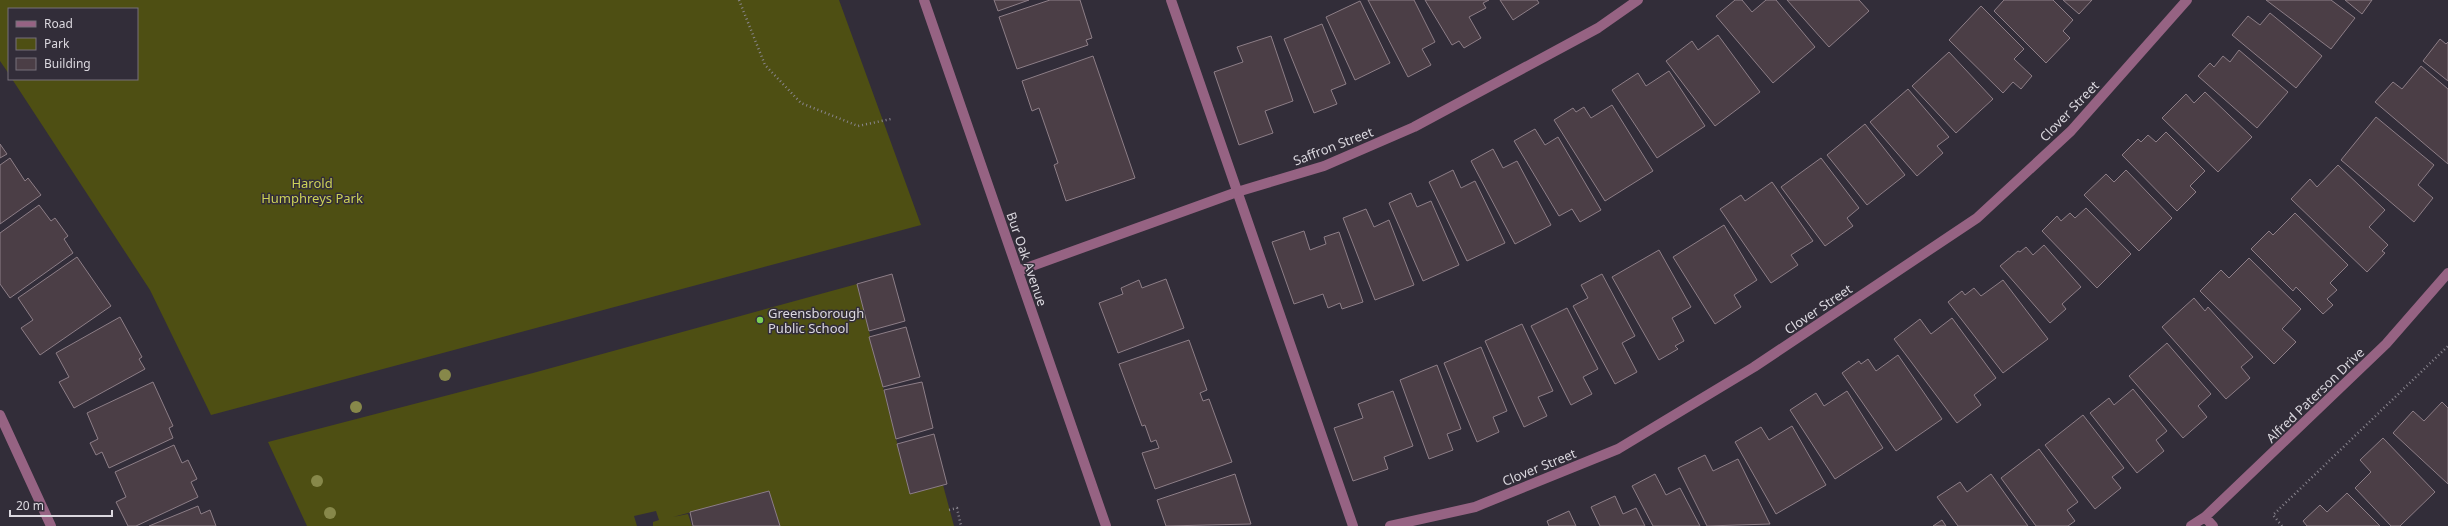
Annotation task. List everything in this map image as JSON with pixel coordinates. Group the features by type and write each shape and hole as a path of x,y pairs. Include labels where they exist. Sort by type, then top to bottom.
{"street":[{"name":"Bur Oak Avenue","path":"924,0 1106,526"},
{"path":"1171,0 1353,526"},
{"name":"Saffron Street","path":"1018,271 1237,192 1324,166 1414,128 1598,28 1638,0"},
{"name":"Clover Street","path":"1390,526 1475,507 1618,449 1754,367 1977,218 2070,131 2187,0"},
{"name":"Alfred Paterson Drive","path":"2192,526 2205,517 2386,344 2448,274"},
{"path":"0,415 51,526"},
{"path":"2205,517 2213,526"}],"path":[{"path":"739,0 765,65 801,103 858,126 890,120"},
{"path":"2282,526 2272,514 2448,346"},
{"path":"949,510 957,508 961,526"}],"green space":[{"name":"Harold Humphreys Park","path":"0,0 839,0 921,225 211,415 150,290 13,80 138,80 138,8 8,8 8,73 0,61"},
{"name":"Greensborough Public School","path":"857,284 910,494 943,485 954,526 780,526 769,491 673,517 688,514 692,526 653,526 653,522 659,520 656,511 634,516 637,526 307,526 268,442 533,373"}],"building":[{"path":"994,0 1029,0 998,11"},
{"path":"1050,0 1080,0 1092,38 1086,40 1088,45 1017,69 999,17"},
{"path":"1368,0 1414,0 1435,42 1422,49 1431,65 1408,77"},
{"path":"1425,0 1489,0 1483,3 1486,8 1469,17 1481,38 1464,48 1459,41 1452,45"},
{"path":"1500,0 1537,0 1539,3 1513,20"},
{"path":"1735,0 1742,0 1752,12 1766,0 1776,0 1815,47 1773,83 1716,16"},
{"path":"1787,0 1859,0 1869,11 1829,47"},
{"path":"2004,0 2053,0 2073,20 2063,31 2070,38 2046,63 1994,11"},
{"path":"2063,0 2092,0 2079,14"},
{"path":"2266,0 2331,0 2355,18 2331,49"},
{"path":"2345,0 2372,0 2362,14"},
{"path":"1360,1 1390,63 1355,80 1326,17"},
{"path":"1981,6 2024,49 2014,59 2032,76 2021,89 2013,82 2003,93 1949,40"},
{"path":"2270,13 2322,56 2296,88 2232,35 2248,16 2260,25"},
{"path":"1322,24 1346,84 1331,90 1337,104 1314,113 1284,39"},
{"path":"1718,35 1760,92 1715,126 1666,61 1692,41 1698,50"},
{"path":"1271,36 1293,101 1265,111 1273,133 1239,145 1214,72 1243,62 1237,47"},
{"path":"2440,39 2446,44 2448,42 2448,81 2423,61"},
{"path":"2239,50 2288,92 2257,128 2198,76 2210,63 2214,67 2223,56 2230,62"},
{"path":"1949,52 1993,99 1956,133 1912,86"},
{"path":"1093,56 1135,178 1066,201 1054,165 1058,163 1039,108 1032,111 1022,81"},
{"path":"2421,66 2448,89 2448,164 2375,102 2393,82 2402,89"},
{"path":"1669,71 1705,126 1657,158 1612,90 1638,73 1646,86"},
{"path":"1908,89 1949,137 1937,146 1943,153 1917,176 1870,122"},
{"path":"2205,92 2252,137 2218,172 2162,118 2186,94 2194,103"},
{"path":"1612,105 1653,171 1605,201 1554,120 1573,108 1576,112 1584,107 1591,118"},
{"path":"2376,117 2434,165 2418,185 2433,198 2414,222 2341,160"},
{"path":"1865,124 1905,175 1867,205 1827,155"},
{"path":"1535,129 1545,145 1558,137 1601,210 1580,222 1572,209 1559,216 1514,141"},
{"path":"2166,132 2205,171 2190,186 2196,192 2177,211 2122,155 2138,139 2141,142 2148,135 2156,142"},
{"path":"0,144 7,154 0,158"},
{"path":"1493,149 1503,168 1517,161 1551,225 1515,244 1471,161"},
{"path":"10,158 25,181 28,178 41,195 0,224 0,165"},
{"path":"1821,158 1859,208 1847,218 1853,226 1825,246 1781,187"},
{"path":"2338,165 2385,210 2369,227 2388,245 2382,251 2385,253 2367,272 2291,199 2310,179 2317,187"},
{"path":"1453,170 1461,188 1475,181 1505,243 1467,261 1429,182"},
{"path":"2126,170 2172,218 2139,251 2084,195 2106,174 2114,182"},
{"path":"1772,182 1813,241 1791,255 1798,265 1771,283 1720,209 1741,195 1745,201"},
{"path":"1411,193 1417,207 1431,201 1459,265 1423,281 1389,203"},
{"path":"39,205 51,221 55,218 68,236 64,239 73,253 10,298 0,284 0,233"},
{"path":"2086,208 2131,254 2097,288 2042,231 2057,216 2061,221 2070,213 2075,218"},
{"path":"1366,209 1374,227 1389,220 1414,285 1375,300 1343,218"},
{"path":"2295,213 2348,265 2330,283 2337,290 2327,299 2333,305 2323,314 2296,287 2293,291 2251,249 2269,231 2273,235"},
{"path":"1724,225 1757,280 1734,295 1741,307 1715,324 1673,257"},
{"path":"1304,231 1310,250 1326,244 1324,237 1339,232 1363,302 1342,309 1340,303 1328,308 1323,294 1294,304 1272,242"},
{"path":"2044,245 2081,287 2062,304 2066,309 2050,323 2000,266 2018,251 2020,252 2026,247 2033,255"},
{"path":"1659,250 1691,307 1672,318 1684,341 1675,346 1678,349 1659,360 1612,277"},
{"path":"77,257 111,306 40,355 21,328 33,320 18,298"},
{"path":"2249,258 2301,309 2282,329 2296,342 2274,364 2200,291 2221,270 2229,278"},
{"path":"892,274 905,321 869,331 857,284"},
{"path":"1602,274 1635,336 1622,343 1637,372 1615,384 1573,306 1588,298 1581,285"},
{"path":"1166,279 1184,328 1118,353 1099,303 1123,294 1121,288 1139,280 1142,288"},
{"path":"2003,280 2048,339 2003,373 1948,302 1962,291 1965,295 1974,288 1981,296"},
{"path":"2194,298 2205,311 2208,307 2253,357 2241,367 2250,378 2226,399 2162,327"},
{"path":"1567,308 1598,369 1583,377 1592,394 1571,405 1531,326"},
{"path":"120,317 142,357 139,359 145,369 74,408 59,382 69,377 56,353"},
{"path":"1952,318 1996,378 1974,395 1981,405 1957,423 1894,339 1920,319 1931,334"},
{"path":"1522,324 1553,391 1538,397 1547,416 1524,427 1485,341"},
{"path":"906,327 920,377 883,387 869,337"},
{"path":"1189,340 1207,390 1200,393 1203,401 1209,399 1232,462 1155,489 1142,453 1159,448 1156,440 1151,442 1145,425 1142,426 1119,364"},
{"path":"2167,343 2211,394 2198,406 2207,417 2183,438 2129,376"},
{"path":"1481,347 1507,411 1493,417 1499,432 1477,442 1444,363"},
{"path":"1898,355 1942,419 1896,451 1842,373 1859,361 1861,364 1868,359 1876,371"},
{"path":"1437,365 1461,429 1447,434 1453,450 1429,459 1400,380"},
{"path":"153,382 173,426 169,428 173,438 109,468 102,452 96,455 90,443 98,439 87,413"},
{"path":"922,382 933,428 896,439 884,390"},
{"path":"2133,389 2167,431 2156,440 2164,451 2137,473 2090,413 2109,398 2114,405"},
{"path":"1393,391 1413,446 1384,457 1388,469 1353,481 1334,428 1363,418 1358,404"},
{"path":"1847,391 1883,448 1835,479 1790,410 1816,393 1824,406"},
{"path":"2442,402 2448,408 2448,484 2393,433 2413,411 2424,421"},
{"path":"2083,415 2124,468 2112,477 2121,488 2095,509 2045,445"},
{"path":"1792,426 1826,485 1776,514 1735,442 1761,427 1769,440"},
{"path":"934,434 947,484 910,494 897,444"},
{"path":"2383,438 2435,492 2400,526 2391,526 2355,488 2371,472 2360,460"},
{"path":"174,445 182,463 188,460 197,479 191,482 198,497 136,526 128,526 116,502 126,497 115,472"},
{"path":"2039,449 2078,502 2067,510 2075,521 2068,526 2036,526 2001,478"},
{"path":"1705,455 1713,471 1738,459 1770,524 1707,526 1678,468"},
{"path":"1235,474 1251,524 1166,526 1157,500"},
{"path":"1655,474 1666,495 1680,488 1700,526 1653,526 1632,486"},
{"path":"1991,474 2028,526 1958,526 1937,497 1960,482 1967,492"},
{"path":"769,491 780,526 693,526 690,512"},
{"path":"2347,493 2380,526 2307,526 2303,521 2320,505 2327,512"},
{"path":"1615,496 1623,514 1636,508 1645,526 1600,526 1591,507"},
{"path":"198,506 201,514 210,510 216,526 149,526"},
{"path":"1569,511 1576,526 1549,526 1547,521"},
{"path":"1942,520 1946,526 1933,526"}],"place":[{"name":"Greensborough Public School","path":"760,320"}]}
